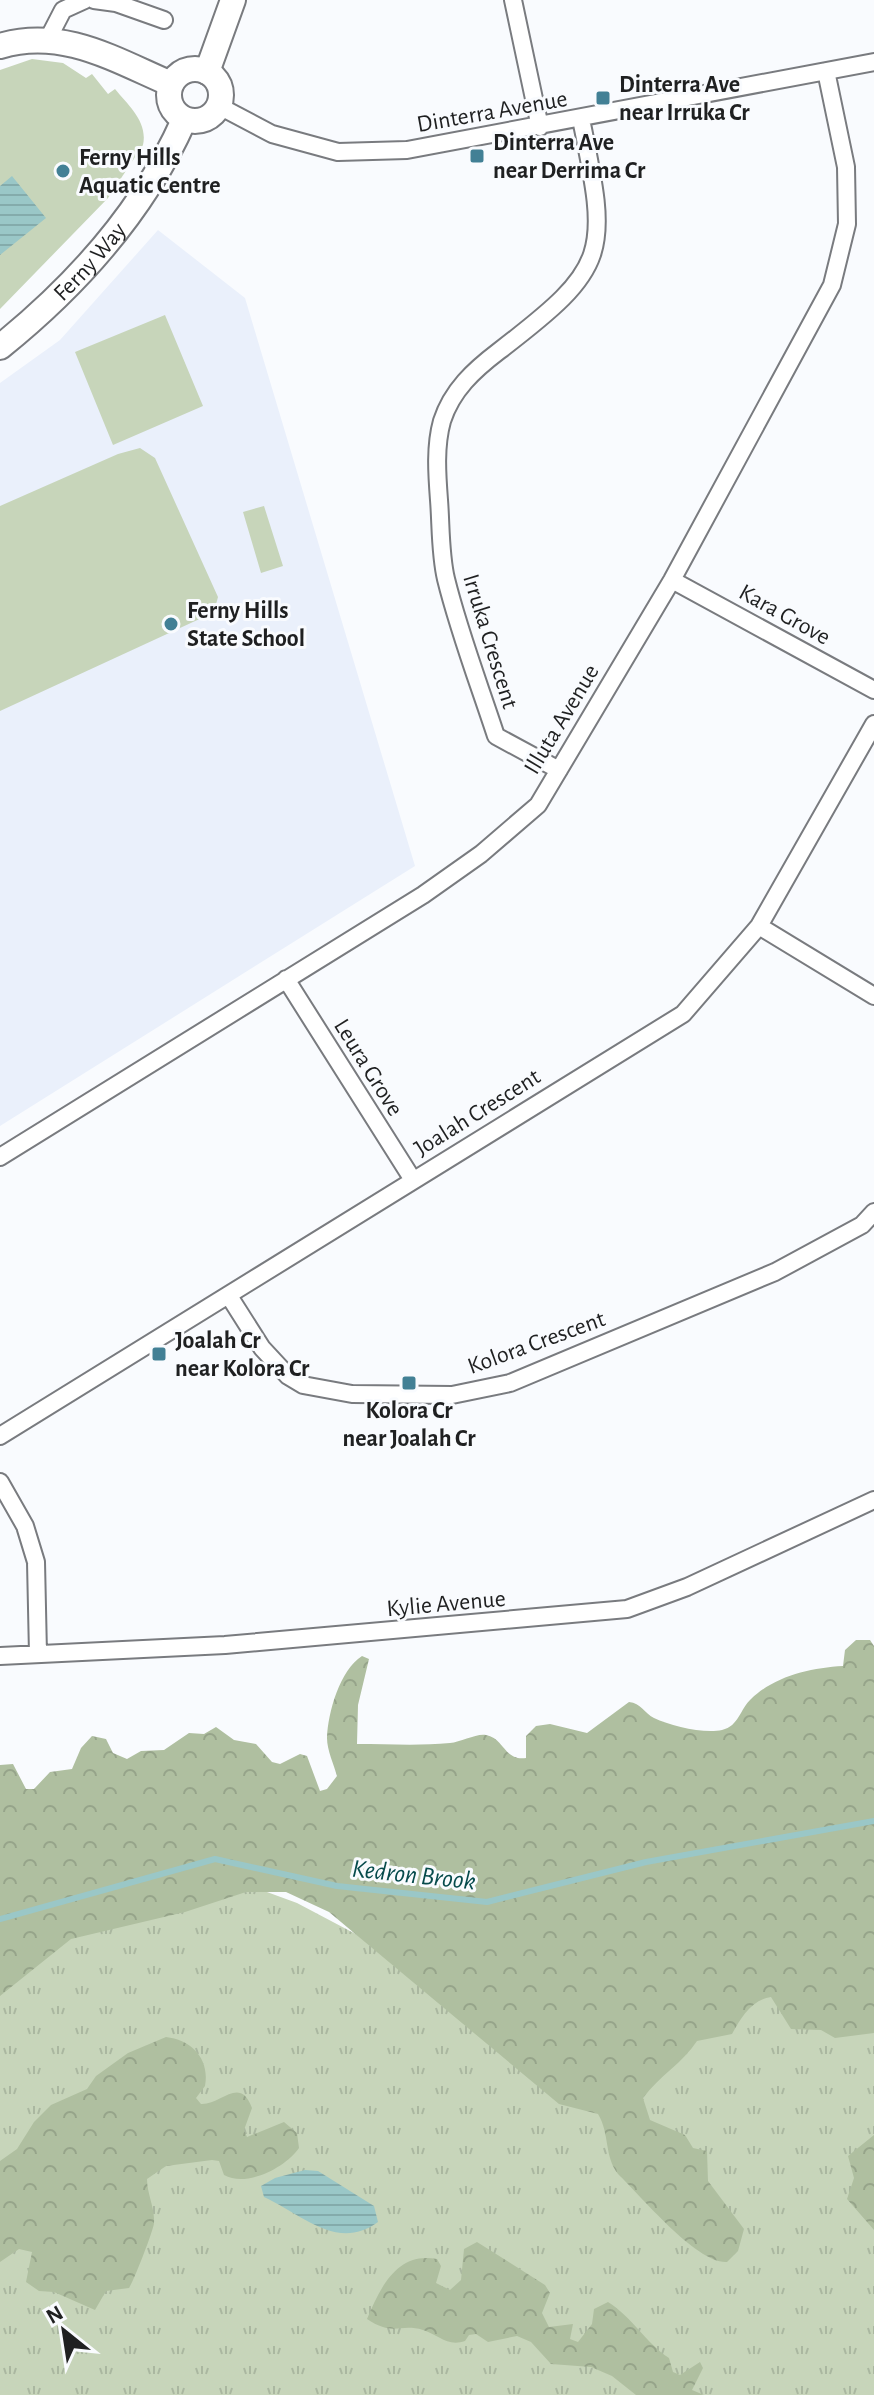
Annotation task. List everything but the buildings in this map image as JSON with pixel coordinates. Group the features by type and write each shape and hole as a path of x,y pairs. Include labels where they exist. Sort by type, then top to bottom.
{"street":[{"path":"48,39 63,10 85,0"},
{"path":"94,0 116,3 164,20"},
{"path":"207,72 233,0"},
{"path":"513,0 540,127"},
{"path":"0,46 48,39 77,43 171,84"},
{"name":"Dinterra Avenue","path":"219,106 272,134 338,152 407,150 874,62"},
{"path":"187,70 207,72 220,87 219,106 205,120 184,120 170,105 171,84 187,70"},
{"name":"Illuta Avenue","path":"0,1157 423,895 481,854 538,805 672,580 832,285 847,224 846,167 826,71"},
{"name":"Irruka Crescent","path":"559,770 496,736 445,577 438,446 443,421 464,380 554,308 576,287 587,268 599,228 598,203 581,119"},
{"name":"Ferny Way","path":"0,347 43,310 119,229 168,156 184,120"},
{"name":"Kara Grove","path":"672,580 874,690"},
{"name":"Joalah Crescent","path":"0,1436 683,1014 759,926 874,724"},
{"path":"759,926 874,996"},
{"name":"Leura Grove","path":"286,979 413,1180"},
{"name":"Kolora Crescent","path":"229,1296 262,1348 288,1376 303,1385 352,1394 452,1395 510,1383 775,1272 862,1225 874,1212"},
{"path":"0,1482 25,1526 36,1562 38,1654"},
{"name":"Kylie Avenue","path":"0,1656 347,1636 627,1609 687,1587 874,1500"}],"shaded area":[{"name":"Ferny Hills State School","path":"158,230 245,298 415,866 0,1126 0,383 60,340"}],"green space":[{"name":"Ferny Hills Aquatic Centre","path":"32,59 63,63 86,78 92,74 108,94 115,89 140,122 143,145 108,198 0,309 0,70"},
{"path":"165,315 203,406 113,445 75,352"},
{"path":"140,448 155,458 218,597 215,608 206,616 0,711 0,506 118,454"},
{"path":"264,506 283,566 261,573 243,512"},
{"path":"856,1640 870,1640 874,1646 874,2033 835,2038 821,2030 791,2029 771,1997 747,2011 732,2034 697,2041 643,2098 650,2120 685,2135 693,2148 707,2151 708,2181 744,2229 738,2251 727,2262 715,2260 685,2241 618,2174 598,2114 559,2104 329,1912 286,1892 246,1892 185,1912 71,1939 0,1996 0,1765 13,1764 26,1789 34,1789 50,1772 72,1769 81,1748 92,1736 106,1739 113,1753 127,1759 141,1751 164,1750 189,1733 204,1734 216,1727 234,1740 256,1744 272,1762 280,1764 300,1754 307,1756 320,1791 327,1789 337,1776 327,1738 333,1704 347,1671 362,1656 369,1659 358,1705 357,1744 438,1744 486,1735 497,1740 513,1756 526,1758 526,1736 536,1726 550,1724 587,1733 629,1702 669,1724 697,1730 728,1728 747,1703 771,1684 806,1671 843,1666 845,1650"},
{"path":"874,1872 874,2395 0,2395 0,1961 71,1917 248,1885 297,1903 420,1968"},
{"path":"166,2037 184,2042 202,2059 205,2086 196,2098 201,2104 236,2092 242,2094 252,2108 244,2130 247,2137 284,2122 297,2133 299,2148 276,2168 244,2179 224,2175 219,2161 166,2166 147,2179 154,2223 129,2288 106,2291 95,2310 54,2292 39,2291 26,2282 32,2252 19,2249 0,2262 0,2161 17,2149 34,2122 51,2105 87,2089 96,2076 128,2053"},
{"path":"874,2135 874,2230 847,2199 854,2178 848,2156"},
{"path":"477,2242 545,2285 550,2293 542,2313 549,2327 573,2324 570,2339 578,2342 592,2324 594,2309 608,2302 669,2358 673,2372 680,2375 700,2362 703,2368 692,2390 704,2395 636,2395 612,2376 591,2367 551,2364 531,2342 517,2336 488,2342 476,2334 469,2335 465,2341 453,2343 423,2330 390,2329 367,2319 384,2284 401,2266 423,2258 437,2259 441,2266 436,2283 450,2290 461,2280 464,2249"}],"water":[{"path":"12,176 46,218 0,255 0,186"},
{"path":"305,2170 318,2171 374,2206 378,2222 363,2230 334,2232 264,2197 261,2186 275,2178"}],"waterway":[{"name":"Kedron Brook","path":"0,1919 215,1859 337,1886 487,1902 646,1862 874,1821"}],"place":[{"name":"Dinterra Ave near Irruka Cr","path":"603,98"},
{"name":"Dinterra Ave near Derrima Cr","path":"477,156"},
{"name":"Ferny Hills Aquatic Centre","path":"63,171"},
{"name":"Ferny Hills State School","path":"171,624"},
{"name":"Joalah Cr near Kolora Cr","path":"159,1354"},
{"name":"Kolora Cr near Joalah Cr","path":"409,1383"}]}
